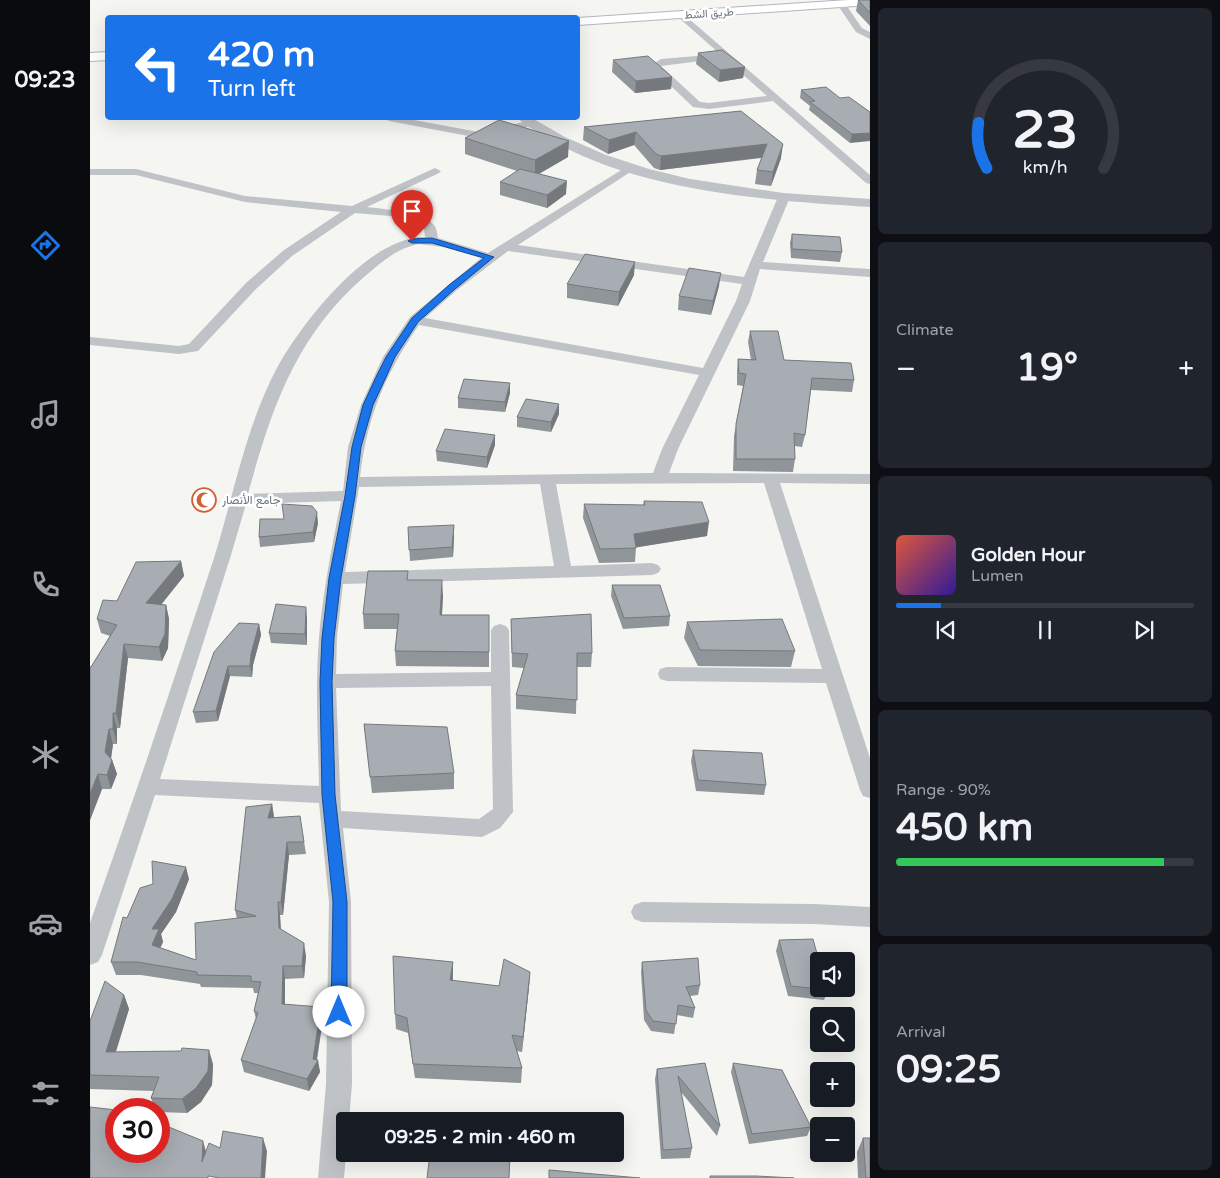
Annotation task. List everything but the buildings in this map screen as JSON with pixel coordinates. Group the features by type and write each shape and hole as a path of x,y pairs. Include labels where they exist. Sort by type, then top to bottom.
{"main road":[{"name":"طريق الشط","path":"580,22 870,2"},
{"path":"90,57 105,56"}],"street":[{"path":"841,4 859,30 870,36"},
{"path":"681,15 870,182"},
{"path":"728,56 661,62 655,66 697,105 709,106 776,98"},
{"path":"400,120 479,135 528,120 574,145 631,167 704,184 784,197 870,203"},
{"path":"331,1178 339,1084 340,902 329,795 326,682 328,638 335,578 351,489 356,447 368,405 390,357 415,320 490,257 631,167"},
{"path":"90,341 179,350 193,348 251,286 288,253 352,210 435,171"},
{"path":"90,172 136,172 225,195 391,213 421,221 430,228 432,241"},
{"path":"659,478 670,449 709,373 743,300 784,197"},
{"path":"90,955 149,787 265,414 298,344 327,306 380,258 396,247 412,241 432,241 490,257"},
{"path":"507,247 749,281"},
{"path":"756,265 870,273"},
{"path":"415,320 709,373"},
{"path":"240,499 351,489 547,480 659,478 870,479"},
{"path":"770,479 870,790"},
{"path":"547,480 563,572"},
{"path":"335,578 652,569"},
{"path":"331,819 482,828 493,822 502,812 500,630"},
{"path":"667,674 832,676"},
{"path":"326,682 501,679"},
{"path":"149,787 329,795"},
{"path":"642,912 870,916"}],"place":[{"name":"جامع الأنصار","path":"204,500"}],"route":[{"path":"339,1012 340,902 329,795 326,682 328,638 335,578 350,496 356,447 368,405 390,357 415,320 490,257 432,241 412,241"}]}
